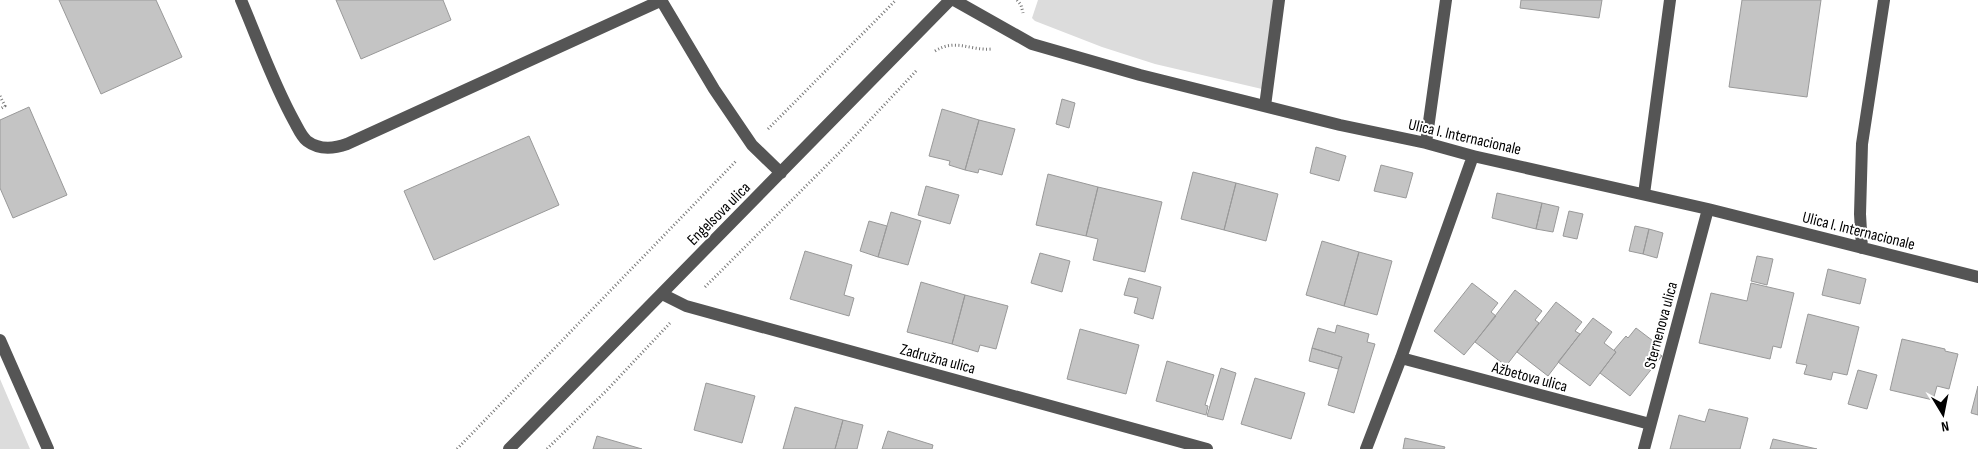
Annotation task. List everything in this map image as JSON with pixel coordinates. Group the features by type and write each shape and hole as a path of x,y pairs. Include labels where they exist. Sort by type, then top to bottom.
{"street":[{"path":"241,0 296,125 305,140 323,148 335,148 347,144 660,0 752,145 781,173"},
{"name":"Engelsova ulica","path":"509,449 950,0"},
{"name":"Ulica I. Internacionale","path":"954,0 1032,44 1140,75 1340,125 1426,143 1472,156 1708,208 1978,277"},
{"path":"1265,106 1279,0"},
{"path":"1426,143 1446,0"},
{"path":"1644,194 1670,0"},
{"path":"1862,248 1860,214 1862,144 1884,0"},
{"path":"1366,449 1401,358 1472,156"},
{"name":"Sternenova ulica","path":"1644,449 1708,208"},
{"name":"Zadružna ulica","path":"662,294 686,306 1207,449"},
{"path":"0,340 48,449"},
{"name":"Ažbetova ulica","path":"1401,358 1650,424"}],"path":[{"path":"457,449 752,145 896,0"},
{"path":"1017,0 1021,5"},
{"path":"929,57 936,50 948,45 961,44 982,50"},
{"path":"547,449 841,151 922,64"},
{"path":"0,96 5,106 0,109"}],"shaded area":[{"path":"1038,0 1274,0 1262,89 1155,64 1102,47 1035,21 1032,18"},
{"path":"0,379 30,449 0,449"}],"building":[{"path":"59,0 156,0 182,57 101,94"},
{"path":"336,0 443,0 451,20 361,59"},
{"path":"1521,0 1602,0 1599,18 1520,8"},
{"path":"1742,0 1821,0 1807,97 1729,87"},
{"path":"1062,99 1075,103 1069,128 1056,124"},
{"path":"29,107 67,195 13,218 0,188 0,120"},
{"path":"942,109 979,120 965,170 949,165 950,161 929,156"},
{"path":"979,120 1015,129 1002,175 979,169 978,173 965,170"},
{"path":"529,136 559,205 434,260 404,191"},
{"path":"1316,147 1346,156 1339,181 1310,173"},
{"path":"1381,165 1413,173 1406,198 1374,191"},
{"path":"1193,172 1236,183 1224,230 1181,219"},
{"path":"1048,174 1098,187 1086,236 1036,225"},
{"path":"1236,183 1278,194 1266,241 1224,230"},
{"path":"926,186 959,195 950,224 918,215"},
{"path":"1098,187 1162,202 1145,272 1093,260 1098,239 1086,236"},
{"path":"1497,193 1542,203 1536,229 1492,218"},
{"path":"1542,203 1559,207 1553,232 1536,229"},
{"path":"1569,211 1583,214 1577,239 1563,236"},
{"path":"891,212 921,221 908,265 878,257"},
{"path":"869,221 887,226 878,257 860,251"},
{"path":"1635,226 1649,229 1643,254 1629,251"},
{"path":"1649,229 1663,233 1657,258 1643,254"},
{"path":"1322,241 1359,252 1344,306 1306,295"},
{"path":"805,251 852,265 844,295 854,298 849,316 790,299"},
{"path":"1359,252 1392,261 1377,315 1344,306"},
{"path":"1040,253 1070,261 1062,292 1031,283"},
{"path":"1757,256 1773,259 1767,285 1751,281"},
{"path":"1828,269 1866,279 1860,304 1822,295"},
{"path":"1129,278 1161,287 1153,319 1134,313 1138,298 1124,295"},
{"path":"921,282 965,295 952,344 907,332"},
{"path":"1472,283 1498,303 1491,312 1496,316 1464,355 1434,331"},
{"path":"1751,283 1794,293 1781,348 1773,346 1770,359 1699,343 1711,293 1747,301"},
{"path":"1515,290 1542,311 1535,320 1539,323 1506,366 1475,342"},
{"path":"965,295 1008,306 996,349 980,345 978,352 952,344"},
{"path":"1556,302 1582,322 1575,331 1580,334 1548,376 1517,352"},
{"path":"1808,314 1859,327 1847,375 1833,372 1831,380 1804,374 1807,365 1796,363"},
{"path":"1593,318 1612,332 1604,343 1616,352 1590,386 1558,362"},
{"path":"1337,325 1369,334 1367,342 1375,344 1354,413 1328,405 1342,357 1312,348 1318,328 1335,333"},
{"path":"1636,328 1657,344 1653,349 1662,356 1630,396 1600,373 1616,352 1614,350"},
{"path":"1080,329 1139,345 1126,394 1067,379"},
{"path":"1902,339 1958,354 1949,389 1937,386 1933,400 1890,390"},
{"path":"1312,348 1342,357 1338,369 1309,361"},
{"path":"1167,361 1214,375 1205,405 1208,406 1206,415 1156,401"},
{"path":"1221,368 1236,373 1223,420 1207,416"},
{"path":"1858,370 1877,375 1867,409 1848,404"},
{"path":"1255,378 1305,393 1291,439 1241,424"},
{"path":"706,383 755,396 742,443 694,430"},
{"path":"1978,386 1978,415 1971,413"},
{"path":"795,407 843,420 835,449 783,449"},
{"path":"1709,409 1748,418 1740,449 1670,449 1679,415 1705,422"},
{"path":"843,420 863,425 857,449 835,449"},
{"path":"888,431 933,445 932,449 882,449"},
{"path":"597,436 642,449 593,449"},
{"path":"1405,438 1445,447 1444,449 1403,449"},
{"path":"1773,439 1817,449 1770,449"}]}
